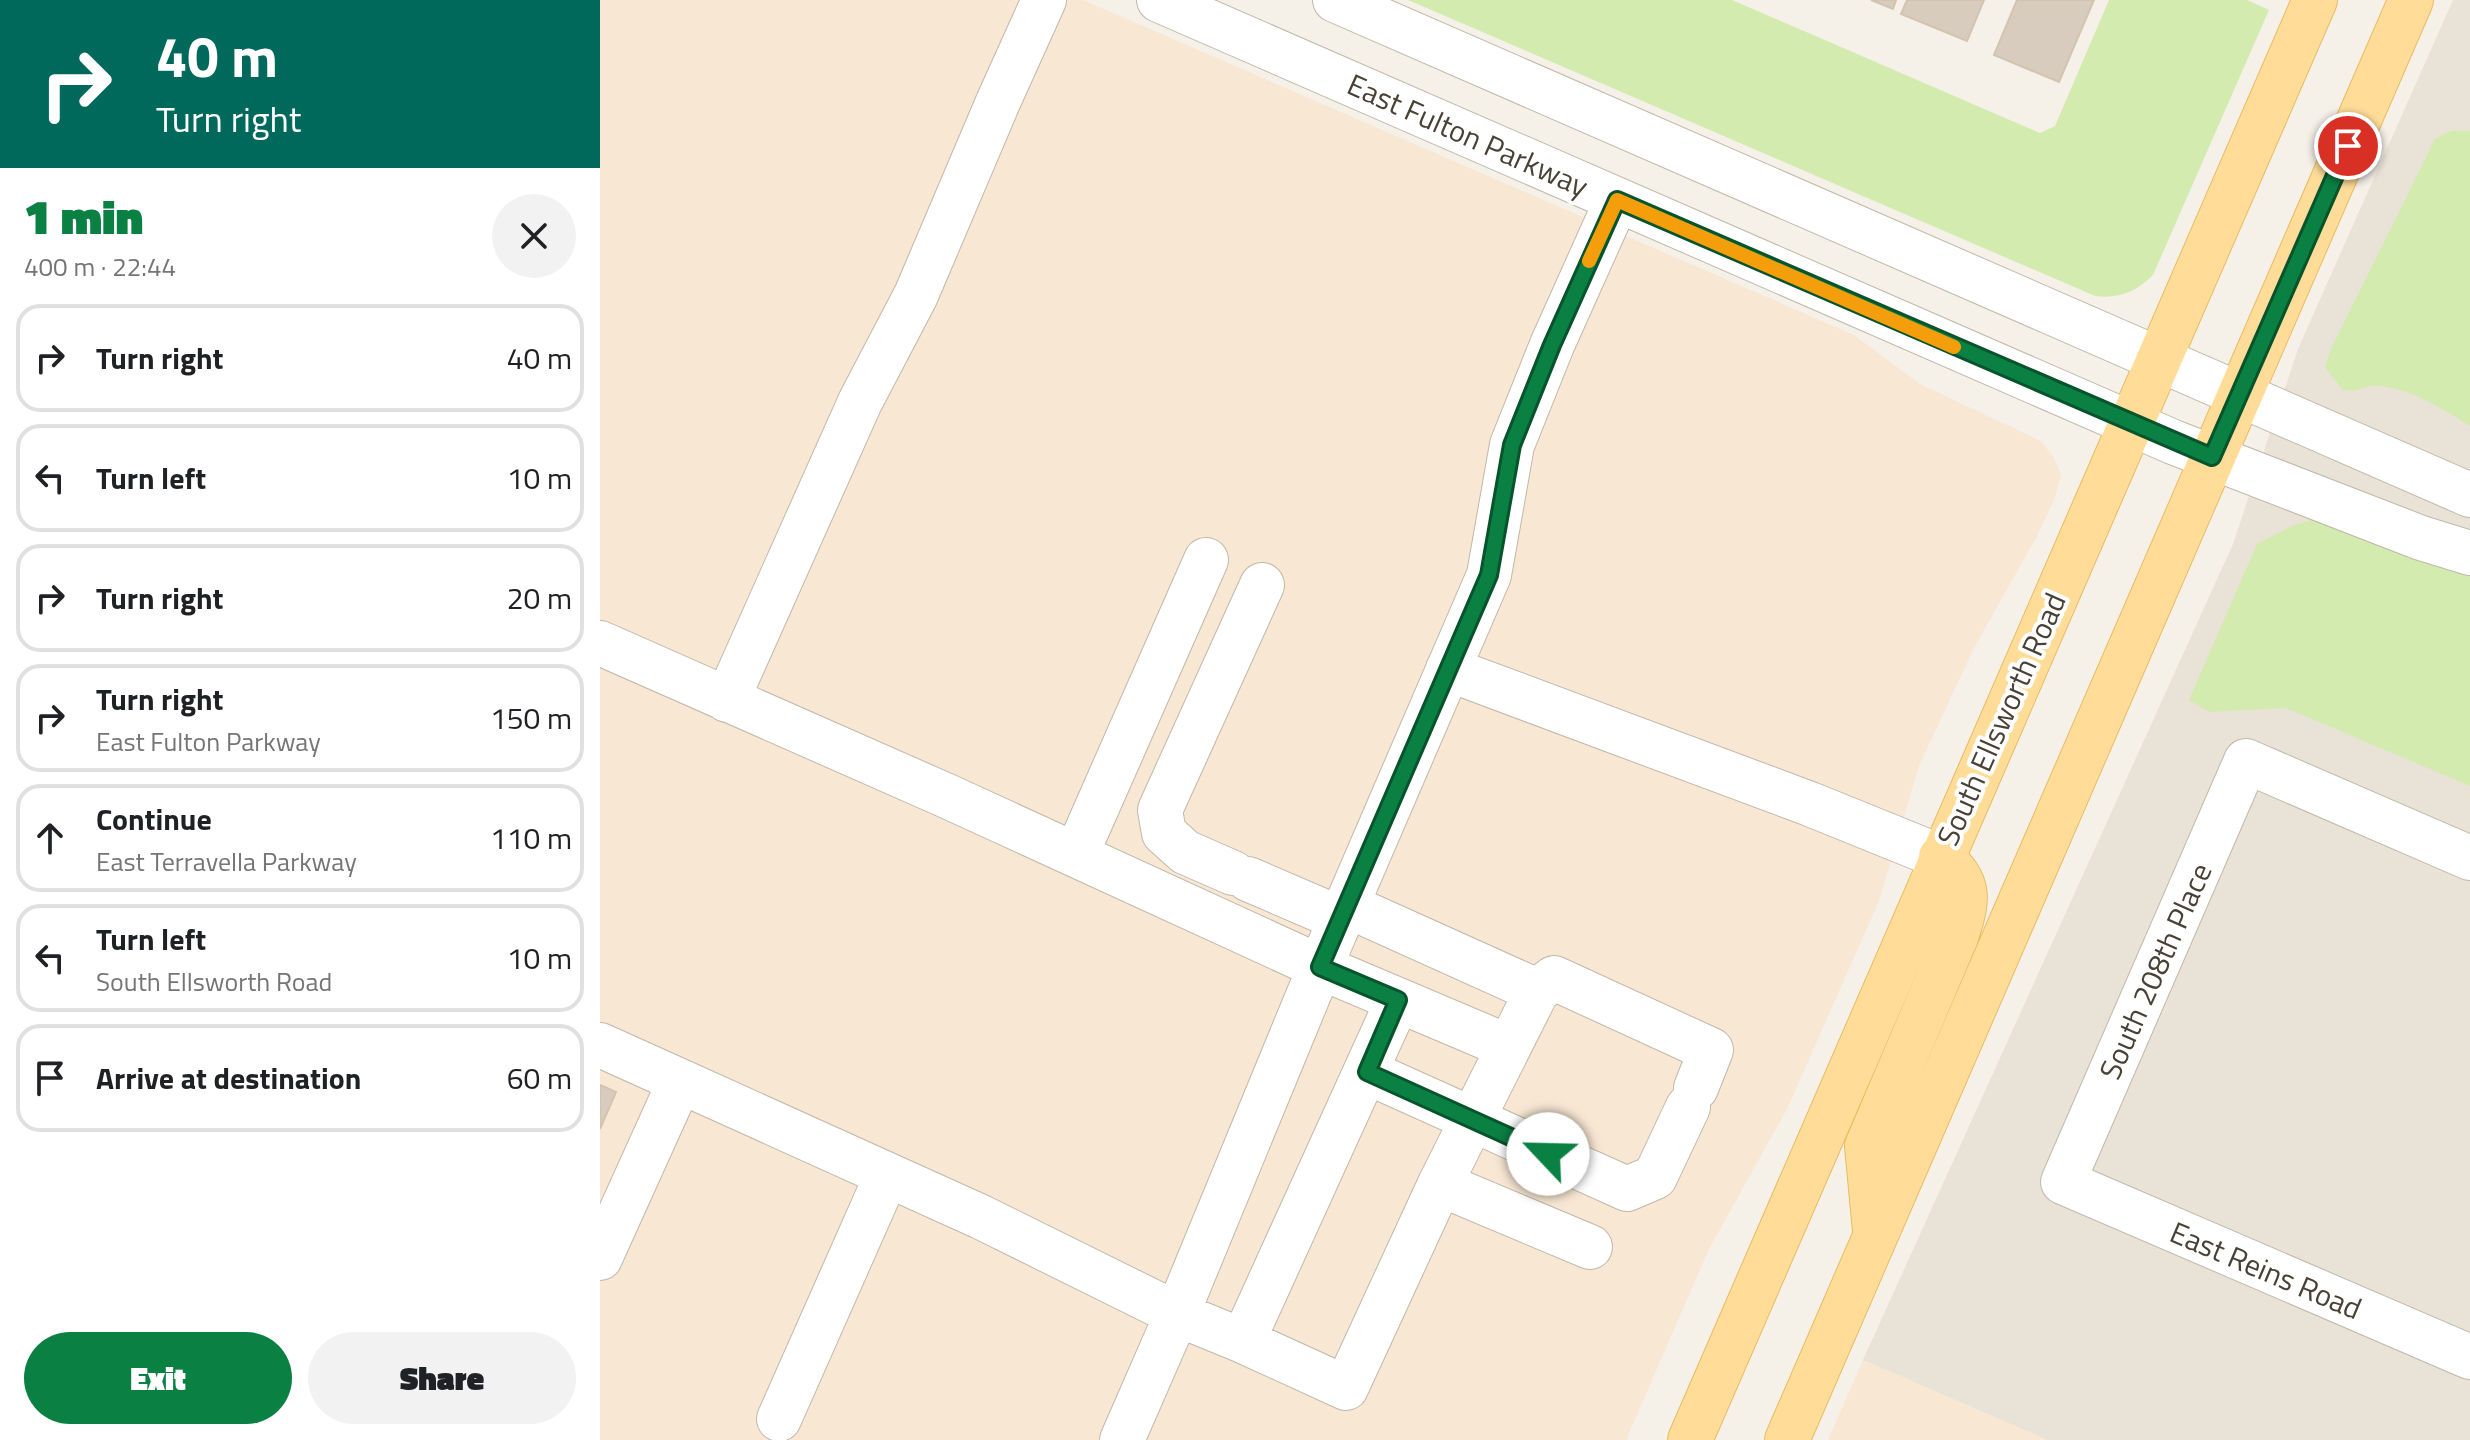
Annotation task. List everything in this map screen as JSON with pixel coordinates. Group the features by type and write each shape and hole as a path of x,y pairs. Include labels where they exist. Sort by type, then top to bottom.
{"main road":[{"name":"South Ellsworth Road","path":"1690,1440 2131,424 2179,368 2315,0"},
{"path":"1787,1440 1875,1234 2192,449 2239,394 2411,0"},
{"path":"1875,1234 1867,1146 1964,913 1960,874 1941,857"}],"street":[{"path":"727,700 860,402 916,295 1044,0"},
{"name":"East Fulton Parkway","path":"1159,0 2131,424 2421,538 2470,553"},
{"path":"1335,0 2470,495"},
{"path":"1122,1440 1343,912 1489,575 1512,445 1552,345 1617,200"},
{"path":"1076,855 1206,560"},
{"path":"1262,585 1160,810 1164,833 1185,852 1241,876 1343,912 1537,991"},
{"path":"600,643 1320,967 1509,1047"},
{"path":"1448,669 1810,804 1941,857"},
{"name":"South 208th Place","path":"2063,1182 2246,761 2470,858"},
{"path":"600,1045 981,1217 1177,1314 1346,1388 1440,1184 1479,1109 1537,991 1554,978 1711,1050 1655,1177 1627,1189 1577,1154 1479,1109 1367,1072"},
{"path":"1243,1341 1398,1000"},
{"path":"600,1258 680,1081"},
{"path":"779,1419 887,1175"},
{"name":"East Reins Road","path":"2063,1182 2470,1357"},
{"path":"1440,1184 1590,1247"}],"shaded area":[{"path":"600,0 1083,0 1854,335 1920,384 2041,441 2054,458 2061,474 2055,498 1973,650 1919,766 1879,901 1787,1109 1709,1249 1626,1440 600,1440"},
{"path":"2453,0 2470,0 2470,1440 2047,1440 1863,1360 2233,544 2298,349"},
{"path":"1863,1360 2047,1440 1828,1440"}],"green space":[{"path":"1408,0 1732,0 2040,133 2055,126 2109,0 2247,0 2269,10 2153,275 2127,293 2104,297 2095,296"},
{"path":"2451,131 2470,131 2470,426 2437,406 2398,390 2374,386 2343,390 2325,367 2330,351 2435,139"},
{"path":"2320,518 2470,574 2470,786 2286,708 2210,712 2189,700 2257,544 2294,525"}],"building":[{"path":"1871,0 1896,0 1893,9"},
{"path":"1907,0 1984,0 1967,41 1901,14"},
{"path":"2017,0 2094,0 2059,82 1994,55"},
{"path":"600,1085 616,1092 600,1129"}],"slow traffic":[{"path":"1589,261 1617,200 1954,347"}],"route":[{"path":"1548,1154 1367,1072 1398,1000 1320,967 1489,575 1512,445 1552,345 1617,200 2212,457 2348,146"}]}
